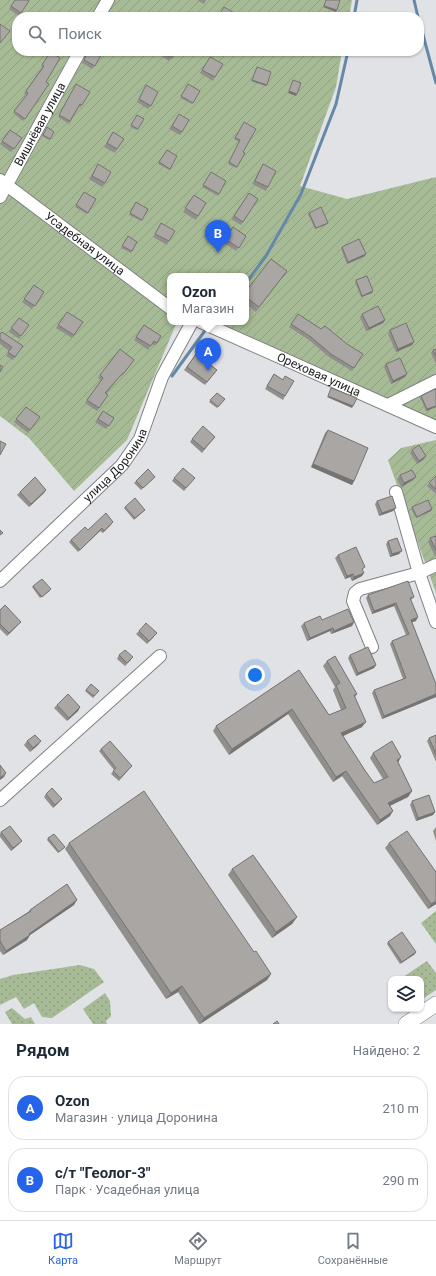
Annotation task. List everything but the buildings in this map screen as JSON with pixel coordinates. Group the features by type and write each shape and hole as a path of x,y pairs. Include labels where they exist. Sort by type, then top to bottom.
{"main road":[{"path":"406,1024 436,1004"}],"street":[{"path":"101,12 108,0"},
{"name":"Вишнёвая улица","path":"0,197 4,183 77,56"},
{"name":"Усадебная улица","path":"4,183 167,306"},
{"name":"улица Доронина","path":"0,582 122,465 140,439 162,377 190,325"},
{"name":"Ореховая улица","path":"208,325 436,427"},
{"path":"388,405 436,381"},
{"path":"396,492 419,573 436,622"},
{"path":"372,647 353,601 355,593 360,589 419,573 436,565"},
{"path":"0,800 160,656"}],"green space":[{"path":"0,0 352,0 350,12 12,12 12,56 341,56 336,87 300,186 347,199 436,177 436,432 220,325 249,325 249,273 167,273 167,325 176,325 127,440 74,491 29,438 0,416"},
{"path":"436,440 436,593 388,460 401,448"},
{"path":"436,911 436,944 421,923"},
{"path":"427,961 436,973 436,990 424,998 424,976 404,976"},
{"path":"80,965 94,969 104,982 52,1018 42,1017 34,1003 24,1009 16,997 0,1005 0,979 13,975"},
{"path":"105,993 110,1001 111,1016 106,1021 107,1024 93,1024 83,1009"},
{"path":"12,1008 25,1019 31,1017 35,1024 12,1024 5,1012"}],"waterway":[{"path":"355,12 357,0"},
{"path":"414,0 417,12"},
{"path":"424,39 436,83"},
{"path":"249,279 266,256 301,194 336,104 347,56"},
{"path":"172,376 204,332"}],"place":[{"name":"с/т \"Геолог-3\"","path":"218,253"},
{"name":"Ozon","path":"208,371"}]}
